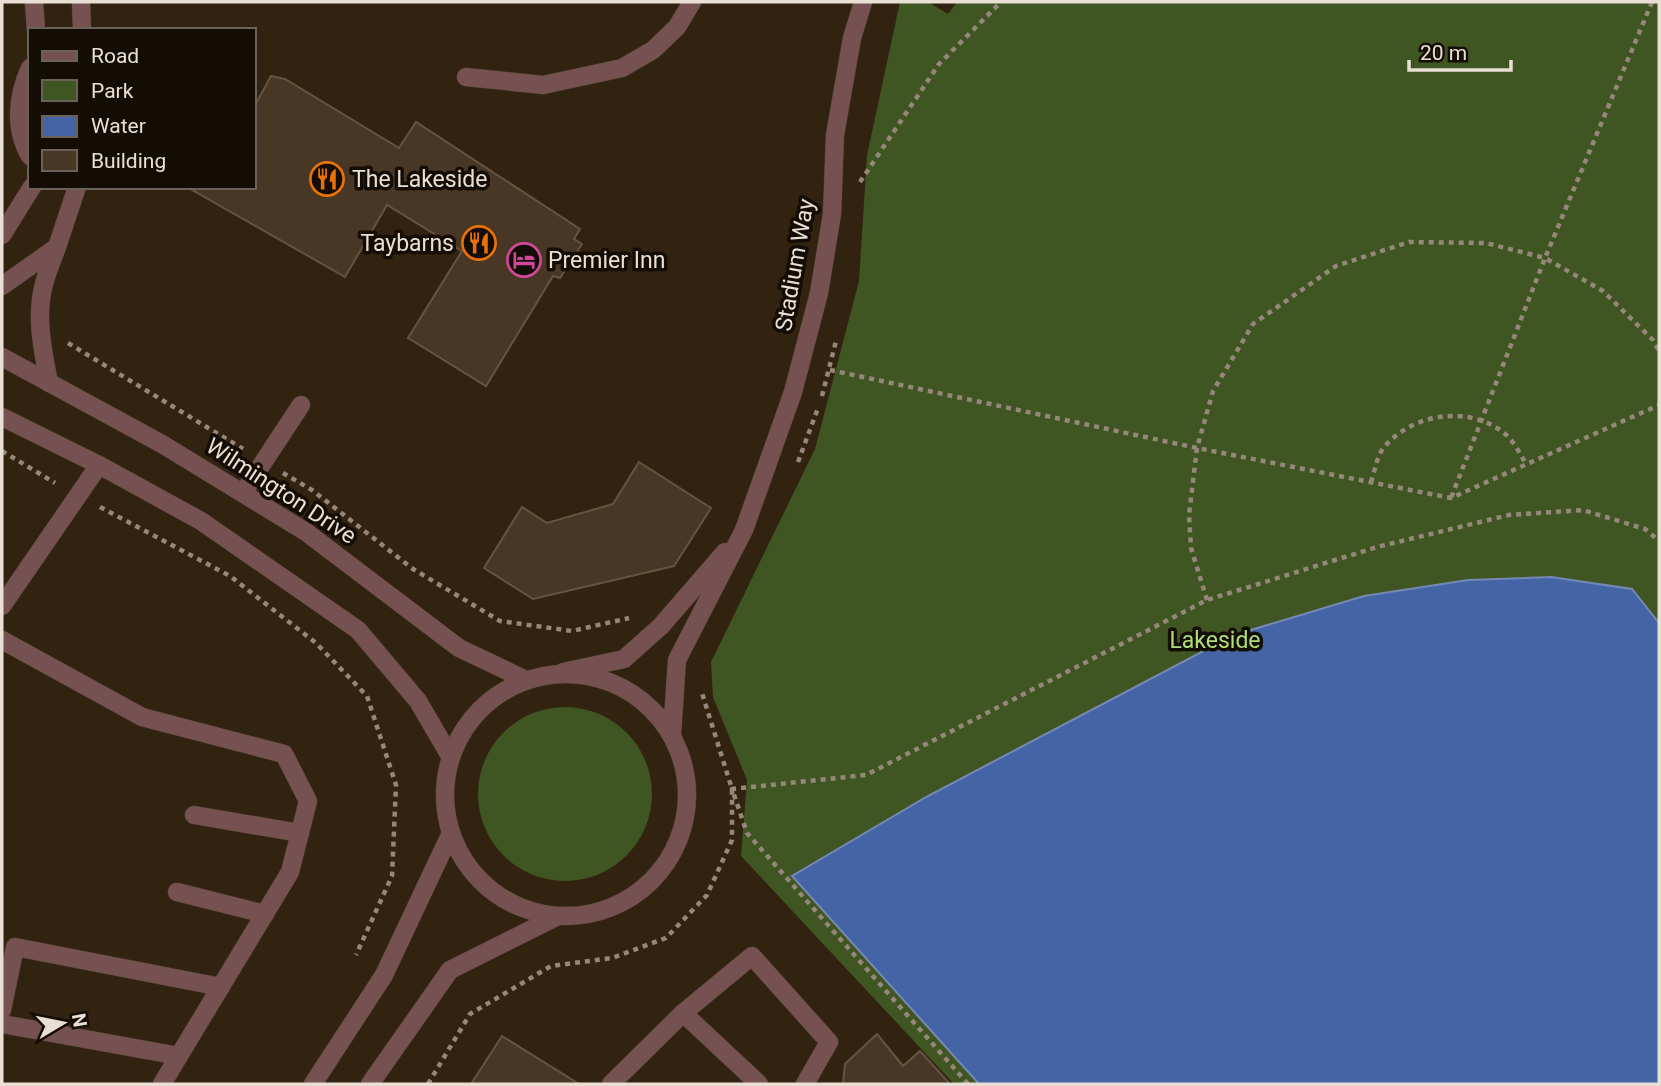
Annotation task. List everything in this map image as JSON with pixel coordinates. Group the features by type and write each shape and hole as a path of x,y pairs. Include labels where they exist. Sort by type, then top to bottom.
{"street":[{"path":"34,2 37,28"},
{"path":"81,2 82,28"},
{"path":"466,78 544,85 622,68 653,50 677,27 692,2"},
{"name":"Stadium Way","path":"672,734 677,660 744,530 793,392 818,293 832,214 835,135 852,38 863,2"},
{"path":"28,74 19,101 19,132 28,152"},
{"path":"2,235 31,189"},
{"path":"49,383 40,329 44,285 75,189"},
{"path":"2,286 57,247"},
{"name":"Wilmington Drive","path":"2,357 162,444 306,532 459,648 524,679"},
{"path":"243,494 301,405"},
{"path":"2,417 99,465 201,521 358,630 418,701 450,756"},
{"path":"2,606 99,465"},
{"name":"Stadium Way","path":"563,672 624,659 650,636 744,530"},
{"path":"2,640 142,717 284,754 308,801 290,872 162,1084"},
{"path":"370,1084 450,971 556,917 611,908 639,893 668,862 678,843 688,802 687,774 672,734 632,691 605,678 563,672 524,679 478,709 450,756 444,793 450,835 476,878 516,907 556,917"},
{"path":"194,815 300,833"},
{"path":"313,1084 384,975 450,835"},
{"path":"177,892 265,914"},
{"path":"2,1010 15,947 220,987"},
{"path":"611,1084 683,1013 752,956 829,1042 805,1084"},
{"path":"683,1013 759,1084"},
{"path":"2,1024 179,1056"}],"path":[{"path":"854,190 939,64 1001,2"},
{"path":"1451,498 1545,258 1652,2"},
{"path":"1207,600 1191,548 1189,515 1197,448 1213,391 1253,324 1336,266 1409,242 1486,243 1545,258 1603,291 1653,340 1659,351"},
{"path":"40,329 312,491 413,569 500,621 572,631 632,617 650,636"},
{"path":"830,370 1197,448 1451,498 1659,405"},
{"path":"1371,482 1383,447 1407,428 1427,419 1451,416 1481,421 1506,434 1526,464"},
{"path":"2,451 79,496 230,576 316,643 367,696 396,785 393,863 392,876 356,956"},
{"path":"732,789 866,775 1207,600 1377,547 1509,515 1583,510 1644,529 1659,541"},
{"path":"702,686 747,833 968,1084"},
{"path":"428,1084 470,1014 551,966 612,958 666,938 707,895 732,840 732,789"}],"green space":[{"name":"Lakeside","path":"900,2 928,2 948,14 957,2 1659,2 1659,1084 954,1084 741,856 747,780 713,697 711,662 815,449 859,281 867,155"},
{"path":"565,707 598,713 627,732 646,761 652,794 646,827 627,856 598,875 565,881 532,875 503,856 484,827 478,794 484,761 503,732 532,713"}],"water":[{"name":"Lakeside","path":"1551,577 1632,589 1659,623 1659,1084 979,1084 792,876 926,797 1234,635 1364,596 1468,580"}],"building":[{"path":"271,76 285,79 399,148 416,122 580,229 574,239 582,244 560,278 553,276 486,386 408,338 462,251 387,205 345,277 191,189 256,189 256,103"},
{"path":"639,462 711,508 674,566 533,599 484,568 522,507 547,523 613,504"},
{"path":"877,1034 903,1066 920,1051 950,1084 843,1084 845,1064"},
{"path":"502,1036 579,1084 471,1084"}],"place":[{"name":"The Lakeside","path":"327,179"},
{"name":"Taybarns","path":"479,243"},
{"name":"Premier Inn","path":"524,260"}]}
